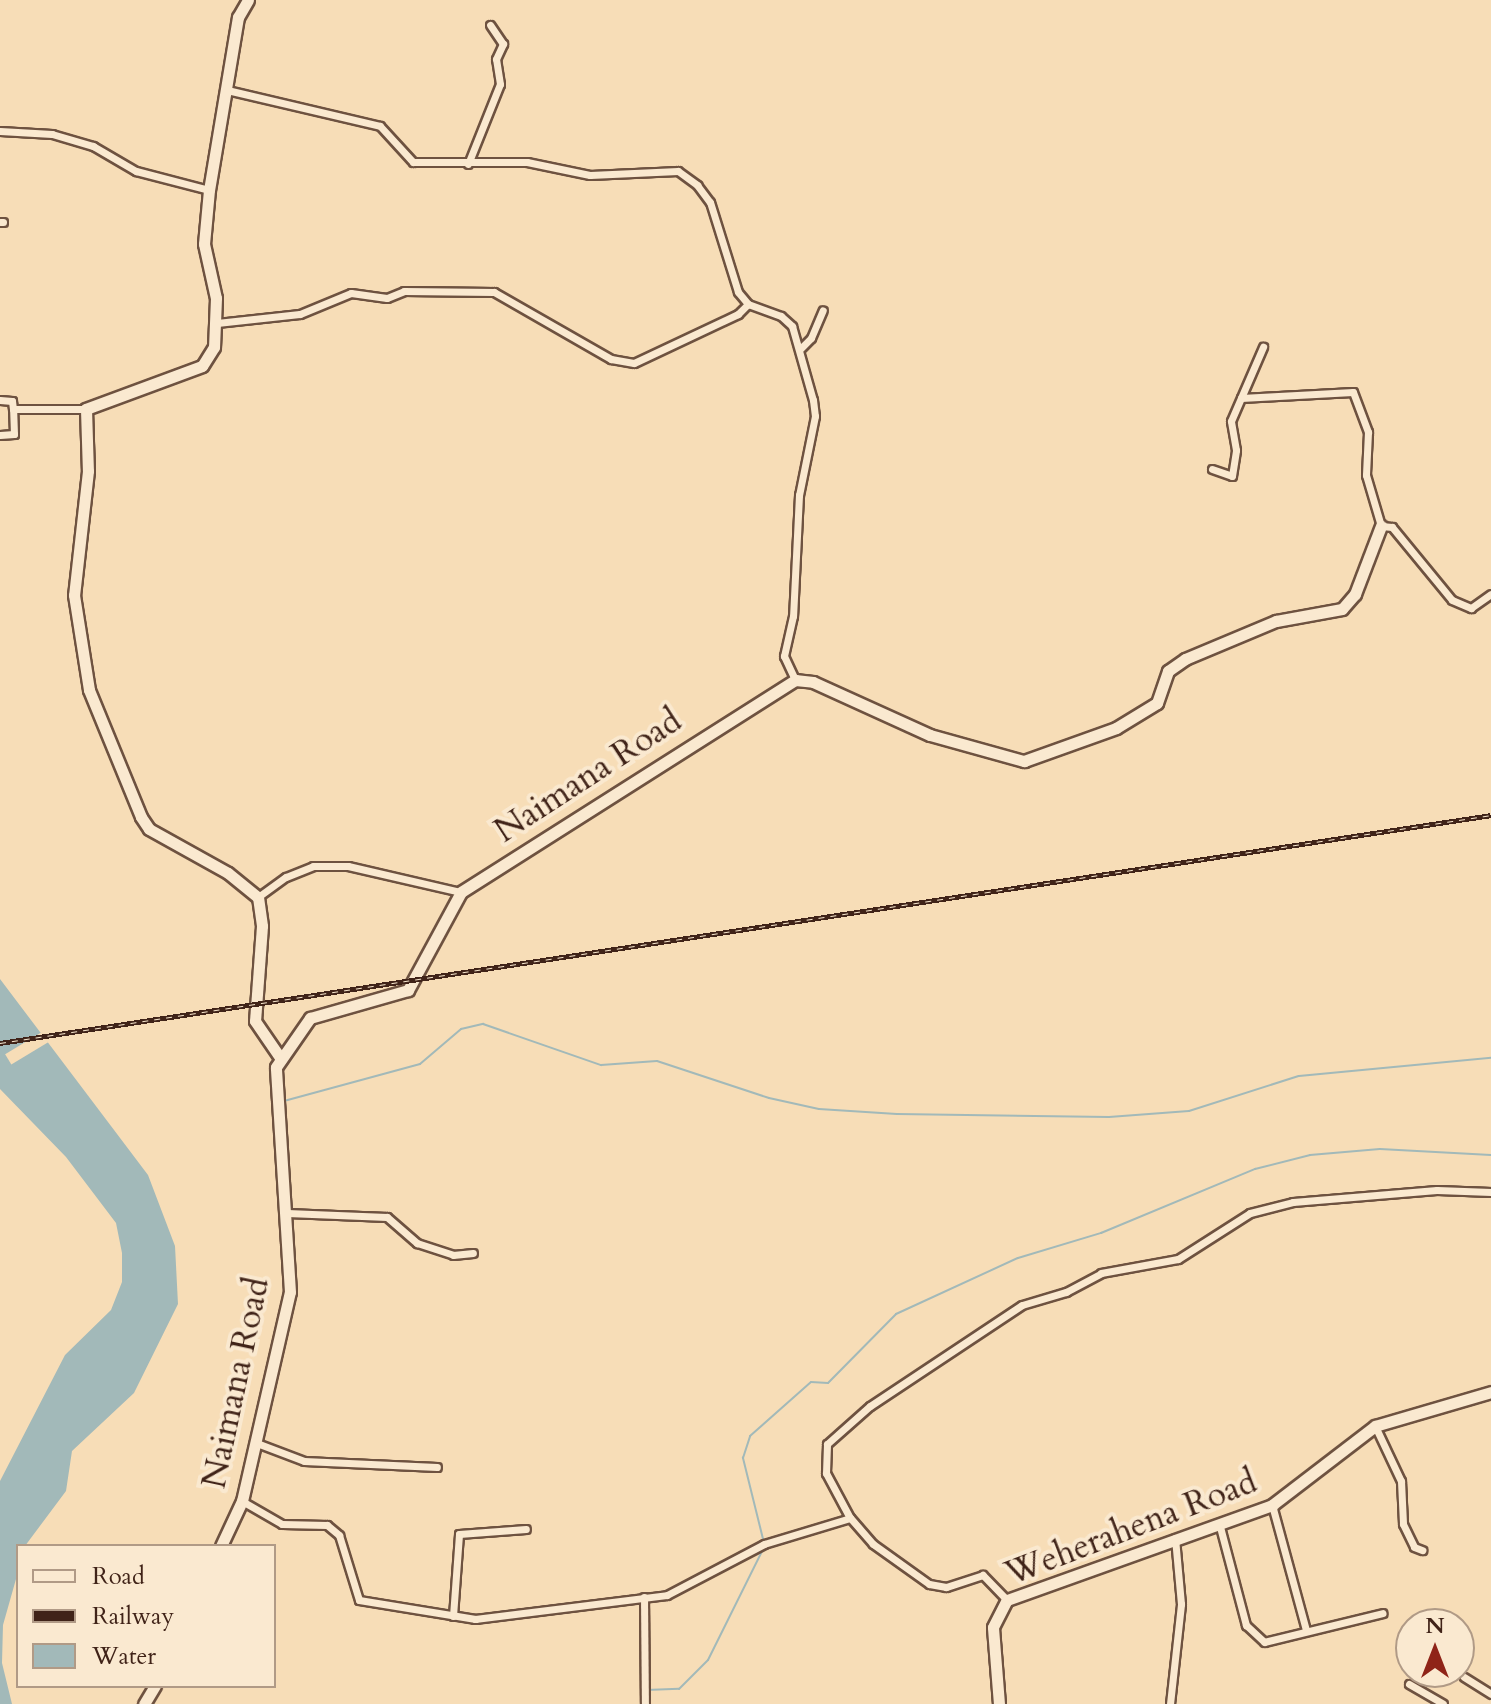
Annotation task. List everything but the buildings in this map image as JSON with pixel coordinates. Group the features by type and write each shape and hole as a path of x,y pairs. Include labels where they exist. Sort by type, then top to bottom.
{"street":[{"path":"13,409 86,409 202,366 214,347 217,323 204,244 209,190 238,17 248,0"},
{"path":"468,164 500,84 496,59 503,44 490,25"},
{"path":"227,90 380,126 413,162 527,162 590,175 678,171 710,202 738,292 748,304 781,316 801,348 801,373 815,416 799,495 793,616 784,656 795,680 813,682 930,735 1024,761 1116,728 1157,703 1168,671 1185,659 1276,621 1342,609 1355,594 1381,526 1366,475 1368,432 1353,392 1241,398"},
{"path":"0,131 52,134 93,146 136,171 209,190"},
{"path":"217,323 300,314 351,293 387,298 404,291 494,292 611,359 634,363 738,314 748,304"},
{"path":"801,348 811,338 823,310"},
{"path":"1212,469 1232,476 1236,450 1231,421 1263,347"},
{"path":"0,400 12,401 14,434 0,435"},
{"path":"86,409 87,476 74,595 85,678 116,764 149,829 228,873 258,897 262,926 255,1021 281,1059"},
{"path":"1381,526 1392,527 1452,600 1471,608 1491,594"},
{"name":"Naimana Road","path":"222,1544 242,1501 252,1441 290,1292 276,1067 281,1059 310,1018 408,990 461,892 697,739 795,680"},
{"path":"258,897 286,877 313,866 348,866 461,892"},
{"path":"1007,1600 983,1575 946,1587 929,1584 873,1544 850,1518 826,1473 827,1444 870,1406 1022,1305 1066,1292 1101,1273 1178,1259 1250,1213 1293,1202 1437,1190 1491,1192"},
{"path":"287,1213 387,1217 402,1224 417,1243 453,1255 473,1253"},
{"name":"Weherahena Road","path":"999,1704 993,1627 1007,1600 1272,1505 1375,1426 1491,1392"},
{"path":"1375,1426 1401,1481 1403,1524 1414,1547 1422,1550"},
{"path":"252,1441 304,1461 437,1467"},
{"path":"242,1501 282,1524 327,1525 339,1535 359,1600 453,1616 519,1617 667,1595 764,1544 850,1518"},
{"path":"1272,1505 1306,1630"},
{"path":"1219,1523 1246,1625 1264,1642 1383,1613"},
{"path":"453,1616 459,1534 526,1529"},
{"path":"1170,1704 1181,1604 1175,1538"},
{"path":"644,1597 645,1704"},
{"path":"1416,1688 1443,1704"}],"water":[{"path":"0,979 148,1175 175,1246 178,1304 134,1393 72,1451 66,1491 26,1544 16,1544 16,1579 3,1625 2,1663 12,1704 0,1704 0,1481 65,1355 111,1310 122,1282 122,1253 116,1223 66,1157 0,1089"}],"pier":[{"path":"42,1032 48,1042 11,1064 5,1054"}],"waterway":[{"path":"284,1101 420,1064 461,1029 483,1024 601,1065 657,1061 769,1098 819,1109 897,1114 1109,1117 1189,1111 1299,1076 1491,1058"},
{"path":"764,1543 743,1458 750,1436 811,1382 828,1383 896,1314 1018,1258 1101,1233 1255,1169 1310,1155 1380,1149 1491,1155"},
{"path":"646,1690 679,1689 708,1660 763,1549"}],"railway":[{"path":"0,1043 1491,815"}]}
